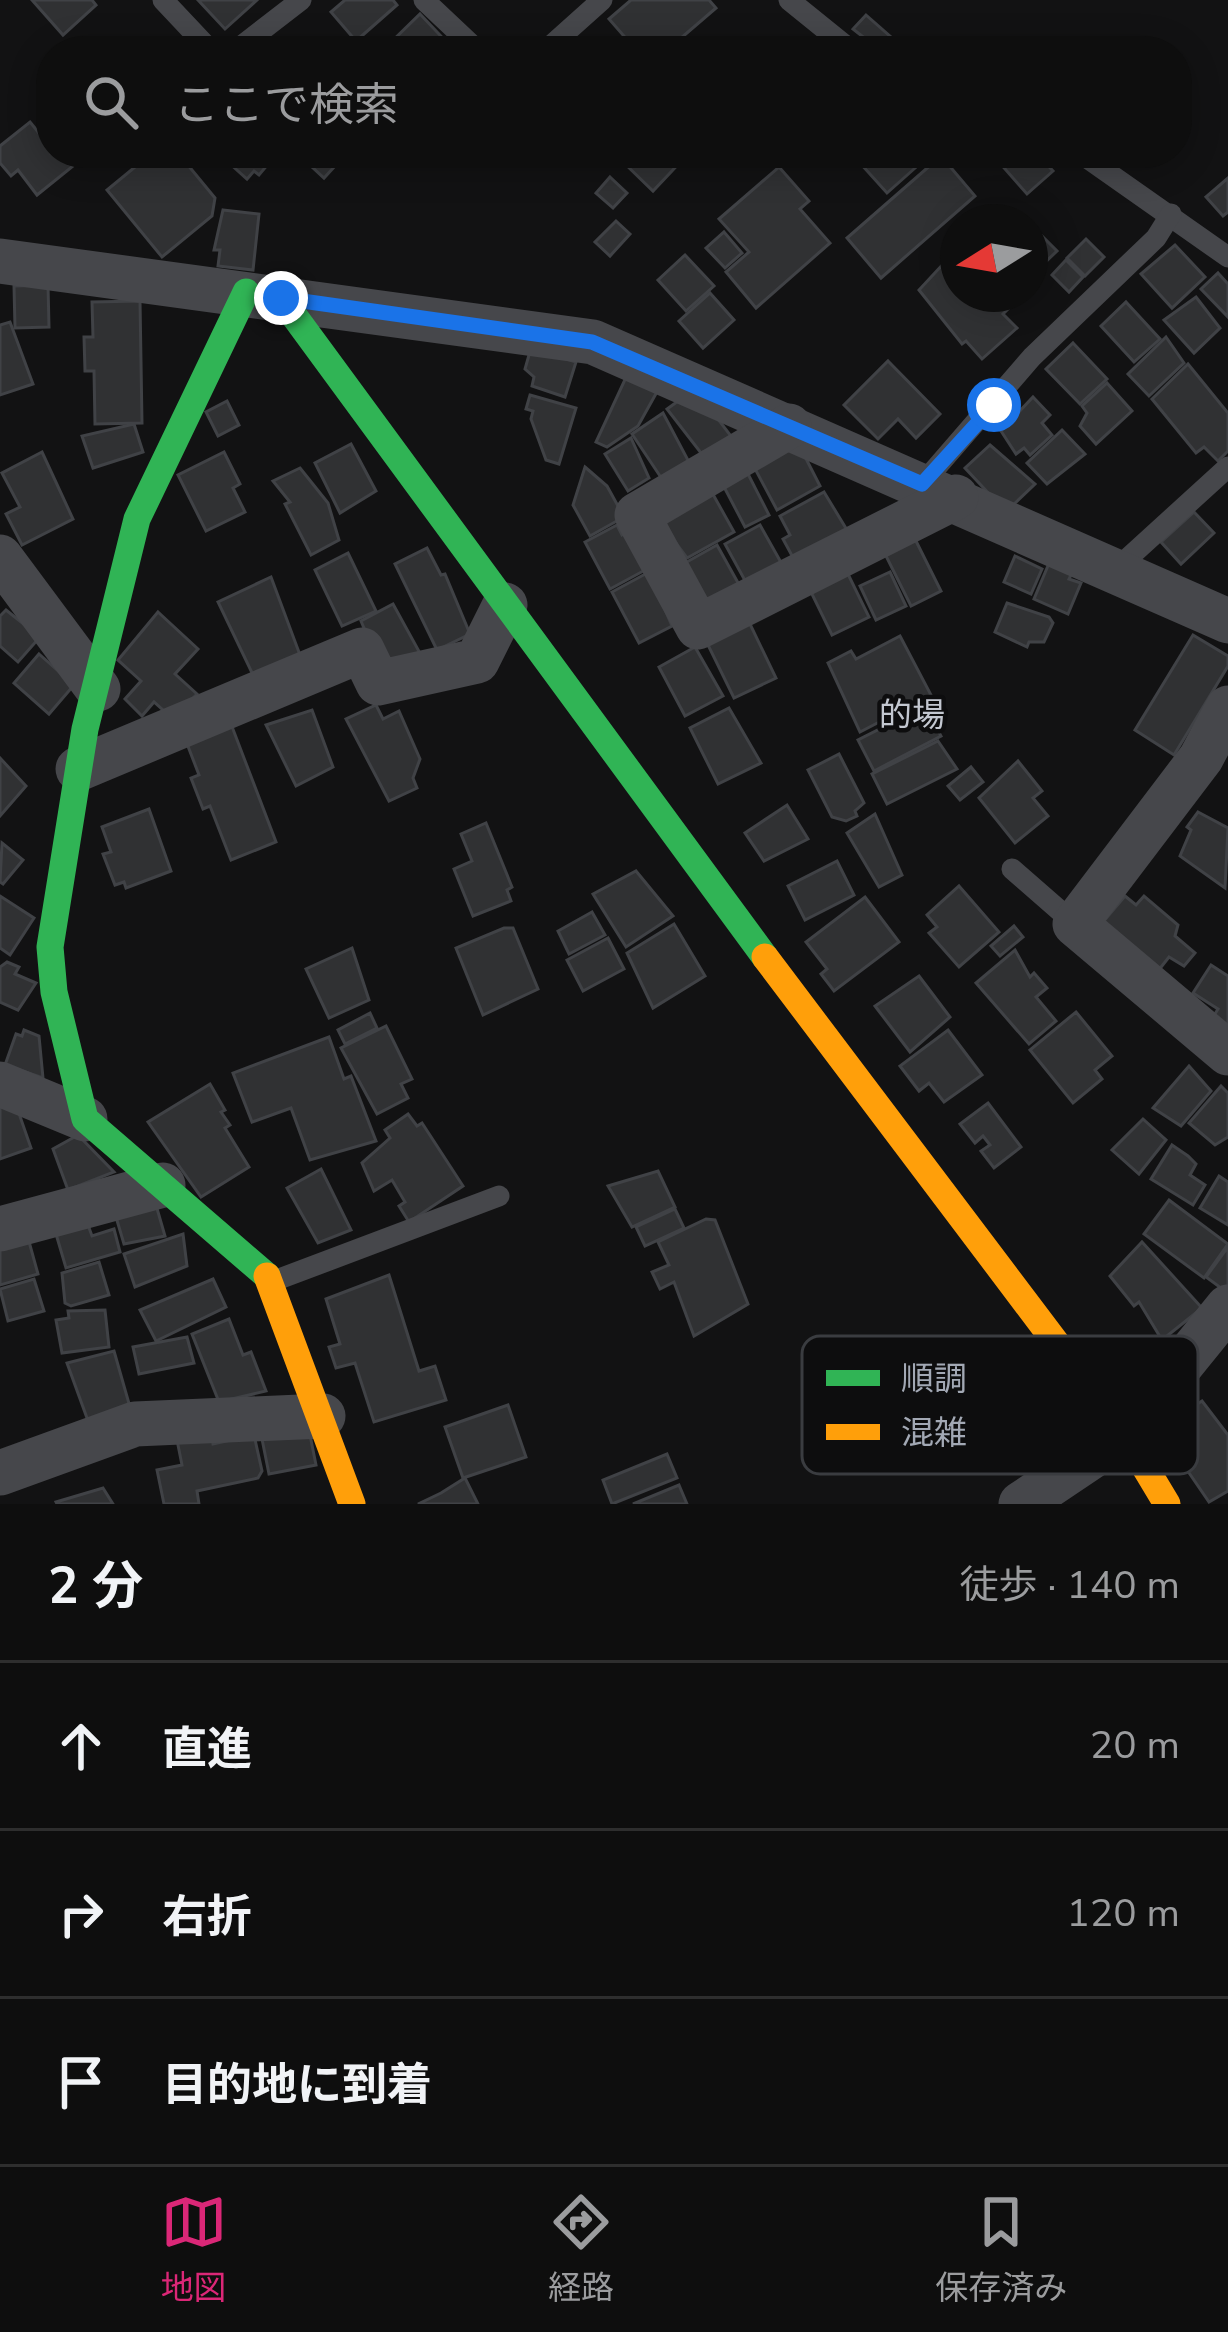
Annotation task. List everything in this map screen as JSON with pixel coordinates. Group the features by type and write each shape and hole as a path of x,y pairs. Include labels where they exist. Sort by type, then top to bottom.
{"street":[{"path":"0,261 592,342 939,490 1228,621"},
{"path":"263,295 505,605 1052,1336"},
{"path":"86,1119 54,992 50,947 78,769 137,519 263,295"},
{"path":"789,426 637,515 698,627 939,490"},
{"path":"4,570 98,689"},
{"path":"78,769 362,650 378,683 477,661 505,605"},
{"path":"1228,708 1201,758 1075,923 1228,1053"},
{"path":"0,1084 86,1119 273,1281 352,1504"},
{"path":"0,1229 163,1185"},
{"path":"1198,1344 1228,1307"},
{"path":"0,1473 135,1424 323,1416"},
{"path":"1022,1504 1066,1474"},
{"path":"1149,1474 1167,1504"}],"lane":[{"path":"163,0 197,36"},
{"path":"254,36 301,0"},
{"path":"424,0 462,36"},
{"path":"562,36 602,0"},
{"path":"789,0 833,36"},
{"path":"1102,168 1228,256"},
{"path":"939,490 1032,357 1156,238 1171,214"},
{"path":"1115,570 1228,467"},
{"path":"1012,869 1075,923"},
{"path":"273,1281 499,1196"}],"building":[{"path":"32,0 92,0 96,5 63,35"},
{"path":"198,0 257,0 225,29"},
{"path":"345,0 393,0 397,5 362,36 352,36 331,12"},
{"path":"631,0 709,0 716,8 683,36 624,36 609,19"},
{"path":"420,14 441,36 397,36"},
{"path":"866,15 890,36 862,36 853,29"},
{"path":"30,122 36,129 36,168 71,168 37,195 18,170 11,176 0,163 0,146"},
{"path":"134,168 190,168 215,198 212,216 162,257 107,190"},
{"path":"235,168 265,168 259,175 254,171 247,179"},
{"path":"313,168 333,168 324,178"},
{"path":"629,168 675,168 653,191"},
{"path":"780,168 809,201 800,209 830,243 756,308 726,272 749,252 719,219"},
{"path":"864,168 915,168 887,193"},
{"path":"927,168 951,168 975,196 966,204 940,204 940,227 881,278 847,238"},
{"path":"1004,168 1050,168 1053,171 1027,194"},
{"path":"610,177 627,193 613,208 596,193"},
{"path":"1228,178 1228,212 1223,216 1206,197"},
{"path":"223,210 259,214 253,270 218,266 220,250 214,250"},
{"path":"616,221 630,234 610,256 595,242"},
{"path":"724,232 742,253 725,268 706,248"},
{"path":"1086,239 1104,257 1085,276 1067,258"},
{"path":"1175,245 1205,277 1172,308 1141,274"},
{"path":"685,255 714,286 686,311 658,280"},
{"path":"1066,260 1083,277 1069,292 1052,275"},
{"path":"940,267 940,312 1005,312 1017,328 982,359 966,341 962,344 919,290"},
{"path":"1218,273 1228,284 1228,317 1201,289"},
{"path":"48,285 49,327 15,328 14,286"},
{"path":"710,293 734,320 703,348 679,321"},
{"path":"1196,297 1220,328 1194,353 1164,320"},
{"path":"140,301 142,423 95,424 94,371 85,371 84,337 93,337 92,302"},
{"path":"1126,302 1160,339 1134,362 1101,326"},
{"path":"10,322 33,384 0,395 0,325"},
{"path":"1166,337 1184,363 1149,396 1128,374"},
{"path":"1073,343 1107,379 1080,404 1046,369"},
{"path":"531,348 576,362 565,397 532,386 534,377 525,369"},
{"path":"888,361 940,414 916,438 898,419 878,439 844,405"},
{"path":"1188,364 1228,413 1228,451 1218,461 1204,447 1196,453 1152,399"},
{"path":"628,373 658,390 638,426 607,447 596,442"},
{"path":"1107,383 1132,411 1096,444 1080,426 1087,413 1082,406"},
{"path":"530,395 576,408 559,464 546,460 531,419 533,411 526,409"},
{"path":"1033,397 1050,415 1042,423 1052,435 1030,455 1024,448 1016,454 1001,431"},
{"path":"681,399 708,406 734,440 701,453 667,409"},
{"path":"227,401 239,425 218,436 206,412"},
{"path":"663,413 690,464 664,482 632,434"},
{"path":"134,424 143,452 93,468 82,436"},
{"path":"1062,430 1085,454 1047,484 1027,463"},
{"path":"631,438 649,478 628,491 605,454"},
{"path":"351,444 376,491 340,513 315,463"},
{"path":"799,445 820,486 777,510 753,465"},
{"path":"990,445 1035,484 1012,506 993,498 965,468"},
{"path":"42,452 73,519 22,545 6,514 20,507 2,473"},
{"path":"224,452 240,484 233,488 245,512 206,531 178,475"},
{"path":"585,467 607,486 624,517 590,536 573,505"},
{"path":"300,468 328,503 339,540 311,555 285,504 290,502 273,481"},
{"path":"746,470 769,515 745,527 722,483"},
{"path":"710,489 734,532 687,558 664,527 664,516"},
{"path":"824,492 850,535 796,563 783,539 790,535 780,516"},
{"path":"1194,512 1214,533 1181,564 1161,542"},
{"path":"617,525 622,535 627,532 647,569 610,589 585,542"},
{"path":"760,525 783,566 748,586 725,544"},
{"path":"913,535 941,591 911,606 883,550"},
{"path":"717,545 742,590 710,608 685,563"},
{"path":"427,548 441,575 445,574 470,634 437,650 395,564"},
{"path":"348,553 376,611 342,626 315,570"},
{"path":"1015,556 1042,569 1031,594 1004,582"},
{"path":"1050,561 1073,571 1069,579 1081,583 1068,614 1034,599"},
{"path":"845,568 869,617 832,635 808,586"},
{"path":"649,572 672,626 639,643 612,592"},
{"path":"890,572 906,606 876,620 860,586"},
{"path":"271,577 300,655 254,677 218,602"},
{"path":"1007,603 1049,617 1053,623 1044,642 1029,642 1027,647 995,632"},
{"path":"393,604 421,655 392,668 371,645 361,621"},
{"path":"6,610 40,637 18,662 0,646 0,616"},
{"path":"158,612 198,649 175,674 197,694 173,719 154,702 142,716 125,699 141,681 118,660"},
{"path":"749,622 776,678 734,698 707,643"},
{"path":"1193,635 1228,656 1228,666 1174,755 1135,730"},
{"path":"900,636 931,695 860,732 828,663 851,651 856,659"},
{"path":"695,647 723,696 685,716 659,667"},
{"path":"39,654 74,685 49,714 14,683"},
{"path":"376,705 383,719 399,711 420,759 413,778 417,788 389,801 346,719"},
{"path":"925,706 941,736 874,771 858,740"},
{"path":"729,708 761,763 718,784 690,728"},
{"path":"312,710 333,767 296,786 266,725"},
{"path":"231,724 276,842 231,860 210,806 203,809 191,778 199,775 186,741"},
{"path":"938,741 957,769 887,804 872,774"},
{"path":"839,754 864,803 855,811 857,816 846,821 832,817 808,770"},
{"path":"0,758 26,786 0,816"},
{"path":"1018,761 1042,791 1033,798 1048,816 1015,843 979,798"},
{"path":"971,767 983,782 960,800 948,786"},
{"path":"787,805 808,839 764,861 745,833"},
{"path":"149,809 171,871 126,888 124,882 115,885 103,854 111,852 102,827"},
{"path":"1198,812 1228,828 1225,888 1180,856 1191,830 1187,827"},
{"path":"875,814 902,875 879,887 847,833"},
{"path":"486,823 512,887 507,890 511,901 473,916 454,869 472,861 461,834"},
{"path":"2,843 23,860 3,884 0,882"},
{"path":"837,861 854,895 805,920 788,886"},
{"path":"636,871 673,916 626,947 593,894"},
{"path":"959,886 999,932 959,967 929,933 937,927 927,915"},
{"path":"0,896 34,918 10,955 0,948"},
{"path":"1125,896 1136,905 1144,896 1178,925 1175,936 1195,953 1184,966 1169,957 1154,976 1097,929"},
{"path":"865,897 899,942 834,991 821,974 827,969 806,942"},
{"path":"592,912 605,935 569,954 558,931"},
{"path":"674,924 705,976 653,1008 627,953"},
{"path":"1014,926 1023,937 1000,956 991,946"},
{"path":"513,928 538,989 483,1015 456,948"},
{"path":"608,938 624,969 583,991 567,960"},
{"path":"352,948 369,1000 329,1018 306,969"},
{"path":"1015,950 1030,977 1034,973 1047,988 1036,997 1056,1021 1029,1044 976,983"},
{"path":"7,962 19,967 15,974 36,983 18,1010 0,1002 0,967"},
{"path":"1211,965 1228,976 1228,1033 1210,1022 1218,1009 1193,993"},
{"path":"919,976 950,1017 910,1052 875,1006"},
{"path":"1076,1012 1112,1056 1095,1070 1102,1079 1073,1103 1030,1050"},
{"path":"370,1013 377,1028 345,1044 338,1030"},
{"path":"386,1026 412,1079 401,1084 408,1098 377,1114 341,1048"},
{"path":"24,1030 39,1036 43,1078 5,1065 16,1034 22,1036"},
{"path":"948,1030 982,1075 944,1102 929,1083 919,1091 900,1066"},
{"path":"329,1037 344,1079 351,1076 376,1141 310,1160 291,1108 252,1122 233,1073"},
{"path":"1189,1066 1211,1091 1181,1126 1153,1108"},
{"path":"210,1084 225,1110 221,1112 230,1125 225,1128 249,1167 201,1197 148,1122"},
{"path":"1221,1086 1228,1093 1228,1137 1215,1145 1189,1123"},
{"path":"15,1102 31,1148 0,1159 0,1108"},
{"path":"988,1103 1021,1147 994,1168 981,1151 990,1145 983,1136 975,1143 960,1124"},
{"path":"408,1114 417,1126 422,1123 463,1186 409,1222 399,1206 405,1202 392,1180 374,1191 362,1163 390,1138 385,1130"},
{"path":"1143,1119 1166,1140 1139,1174 1112,1150"},
{"path":"78,1135 114,1172 68,1190 53,1149"},
{"path":"1172,1145 1196,1164 1190,1175 1205,1185 1193,1205 1151,1179"},
{"path":"321,1169 351,1230 318,1243 287,1188"},
{"path":"658,1171 675,1207 632,1227 608,1186"},
{"path":"1219,1176 1228,1182 1228,1225 1200,1208"},
{"path":"1169,1200 1228,1244 1204,1278 1144,1234"},
{"path":"156,1205 165,1236 124,1244 116,1217"},
{"path":"675,1209 684,1228 645,1246 636,1227"},
{"path":"706,1219 715,1220 748,1304 694,1336 674,1282 660,1289 652,1272 669,1265 658,1242"},
{"path":"88,1225 92,1236 114,1229 120,1252 66,1268 56,1234"},
{"path":"183,1234 187,1266 135,1287 124,1254"},
{"path":"28,1238 38,1274 0,1285 0,1247"},
{"path":"1142,1242 1202,1308 1167,1336 1160,1336 1139,1302 1134,1306 1110,1276"},
{"path":"1228,1247 1228,1287 1225,1291 1206,1277"},
{"path":"99,1262 109,1295 71,1306 65,1303 62,1273"},
{"path":"389,1275 419,1371 435,1366 446,1400 374,1422 355,1363 336,1368 329,1347 340,1344 326,1299"},
{"path":"34,1279 44,1311 8,1321 0,1289"},
{"path":"213,1279 226,1307 156,1341 140,1310"},
{"path":"105,1310 109,1347 62,1353 56,1320 69,1318 68,1311"},
{"path":"229,1319 243,1355 251,1352 266,1391 219,1402 192,1334"},
{"path":"187,1337 194,1363 139,1374 133,1347"},
{"path":"114,1351 132,1414 91,1429 67,1363"},
{"path":"1202,1401 1228,1435 1228,1491 1209,1502 1190,1474 1198,1474 1198,1404"},
{"path":"508,1405 526,1457 463,1478 445,1427"},
{"path":"309,1430 316,1465 269,1474 262,1439"},
{"path":"211,1433 213,1444 254,1435 262,1471 258,1478 197,1491 199,1504 164,1504 157,1470 182,1465 176,1435"},
{"path":"667,1454 677,1478 612,1504 603,1480"},
{"path":"465,1478 478,1504 418,1504 441,1493"},
{"path":"679,1485 687,1504 633,1504"},
{"path":"103,1488 113,1504 56,1502"}],"traffic: fast":[{"path":"246,292 137,519 85,729 50,947 54,992 85,1119 267,1276"},
{"path":"281,298 765,957"}],"traffic: slow":[{"path":"765,957 1051,1336"},
{"path":"267,1276 352,1504"},
{"path":"1149,1474 1167,1504"}],"district":[{"name":"的場","path":"912,715"}],"route":[{"path":"281,298 592,342 922,484 994,405"}]}
